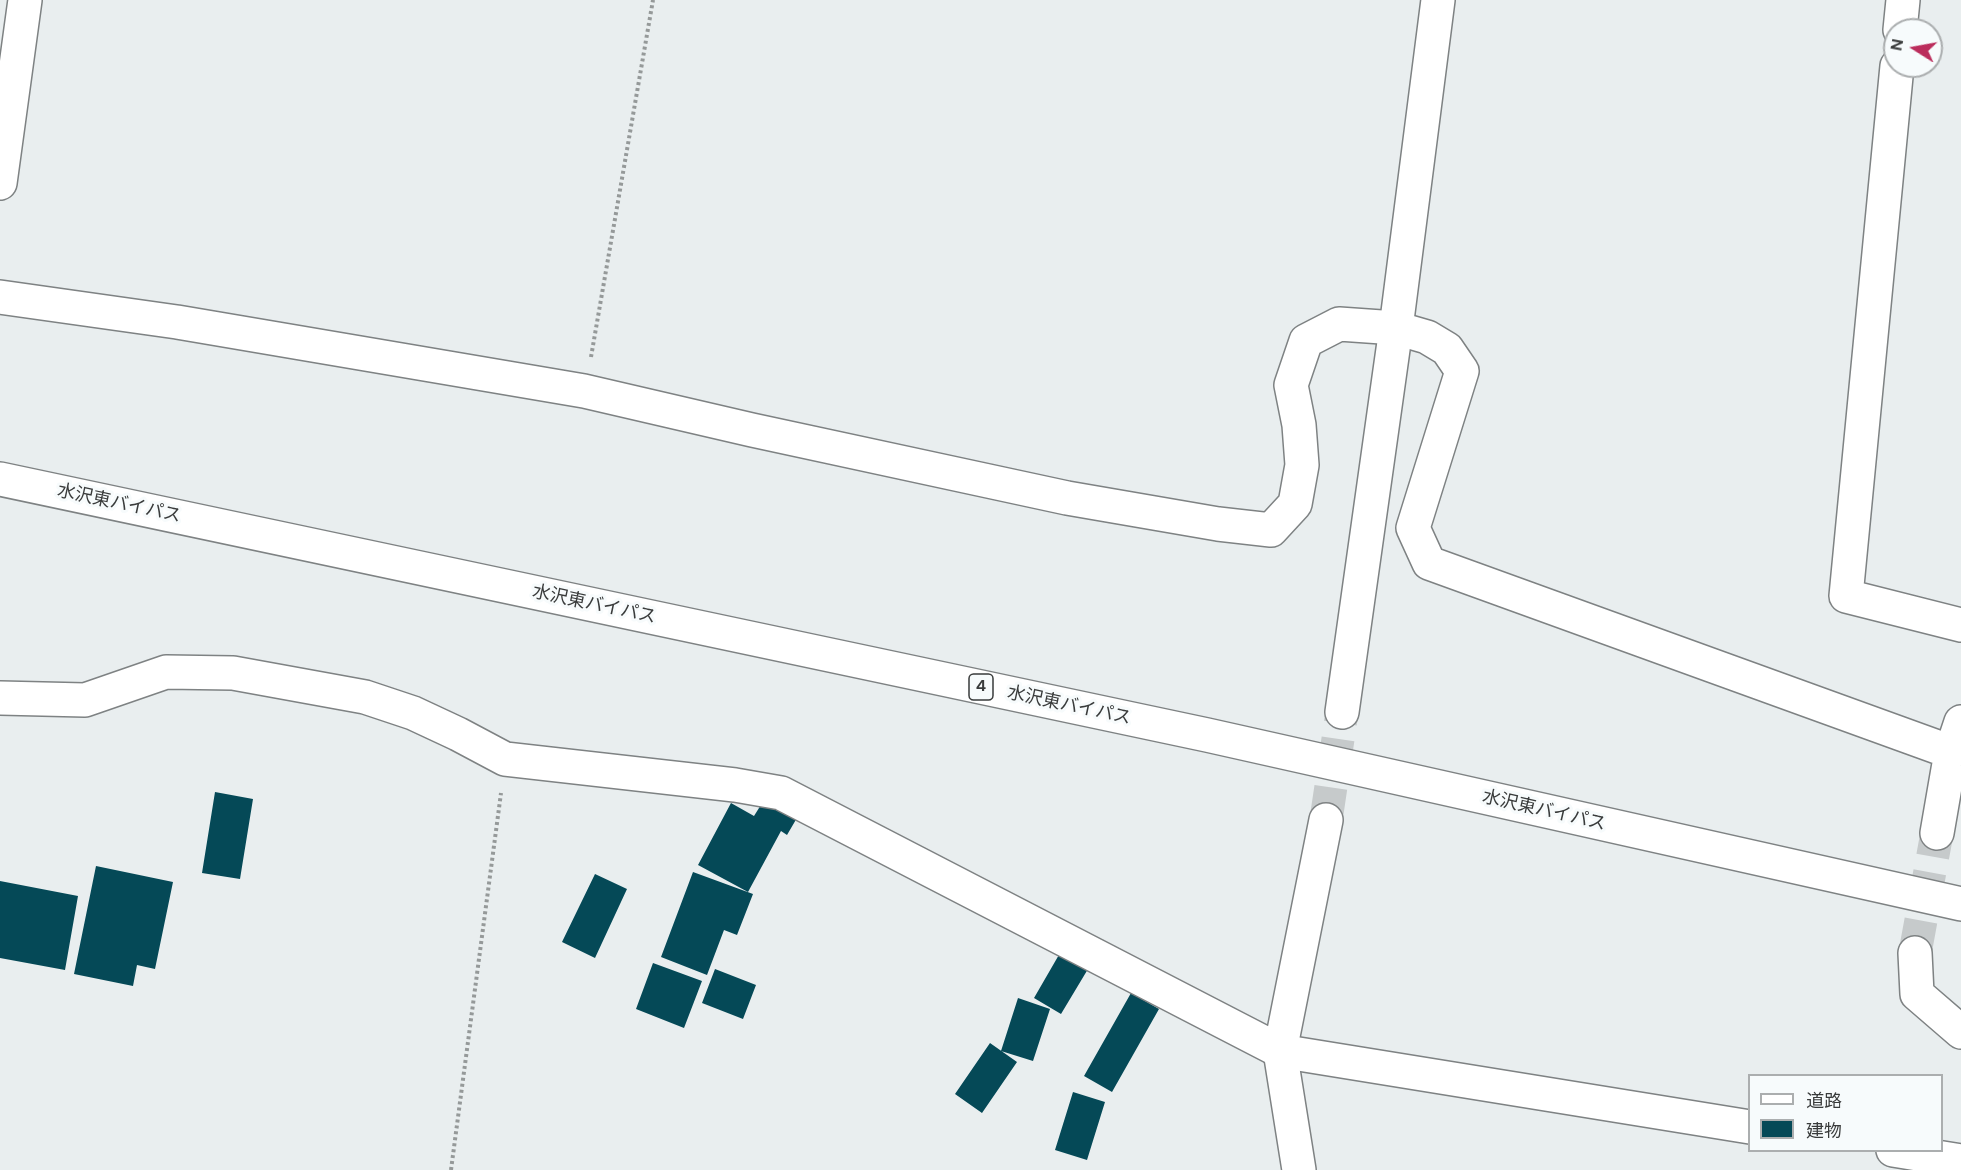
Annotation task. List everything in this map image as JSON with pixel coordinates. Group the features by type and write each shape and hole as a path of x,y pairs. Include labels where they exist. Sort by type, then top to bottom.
{"main road":[{"path":"0,183 25,0"},
{"path":"1342,712 1396,328 1438,0"},
{"path":"1901,18 1903,0"},
{"path":"1896,78 1846,596 1961,625"},
{"path":"0,297 177,322 584,392 1067,498 1218,524 1270,530 1295,504 1302,465 1299,425 1292,385 1306,341 1339,324 1396,328 1427,338 1447,349 1462,371 1413,528 1429,563 1956,737 1937,833"},
{"name":"水沢東バイパス","path":"0,479 1207,735 1961,904"},
{"path":"0,698 85,700 166,672 233,673 365,698 413,713 505,759 735,785 781,793 1280,1051 1748,1127"},
{"path":"1299,1170 1280,1051 1326,819"},
{"path":"1914,953 1917,994 1961,1032"},
{"path":"1905,1152 1961,1161"}],"path":[{"path":"584,392 653,0"},
{"path":"451,1170 505,759"}],"building":[{"path":"215,792 253,799 240,879 202,873"},
{"path":"769,792 801,811 787,835 781,831 748,892 698,865 731,803 754,816"},
{"path":"96,866 173,882 155,969 137,965 133,986 74,974"},
{"path":"693,872 753,894 737,935 724,930 707,975 661,957"},
{"path":"595,874 627,889 595,958 562,942"},
{"path":"0,881 78,896 65,970 0,958"},
{"path":"1060,953 1088,969 1061,1014 1034,998"},
{"path":"653,963 702,981 684,1028 636,1009"},
{"path":"715,969 756,985 743,1019 702,1003"},
{"path":"1131,993 1159,1009 1112,1092 1084,1076"},
{"path":"1018,998 1050,1009 1033,1061 1001,1051"},
{"path":"990,1043 1017,1062 982,1113 955,1094"},
{"path":"1073,1092 1105,1102 1087,1160 1055,1150"}],"tunnel":[{"path":"1326,820 1342,712"},
{"path":"1915,953 1937,833"}]}
